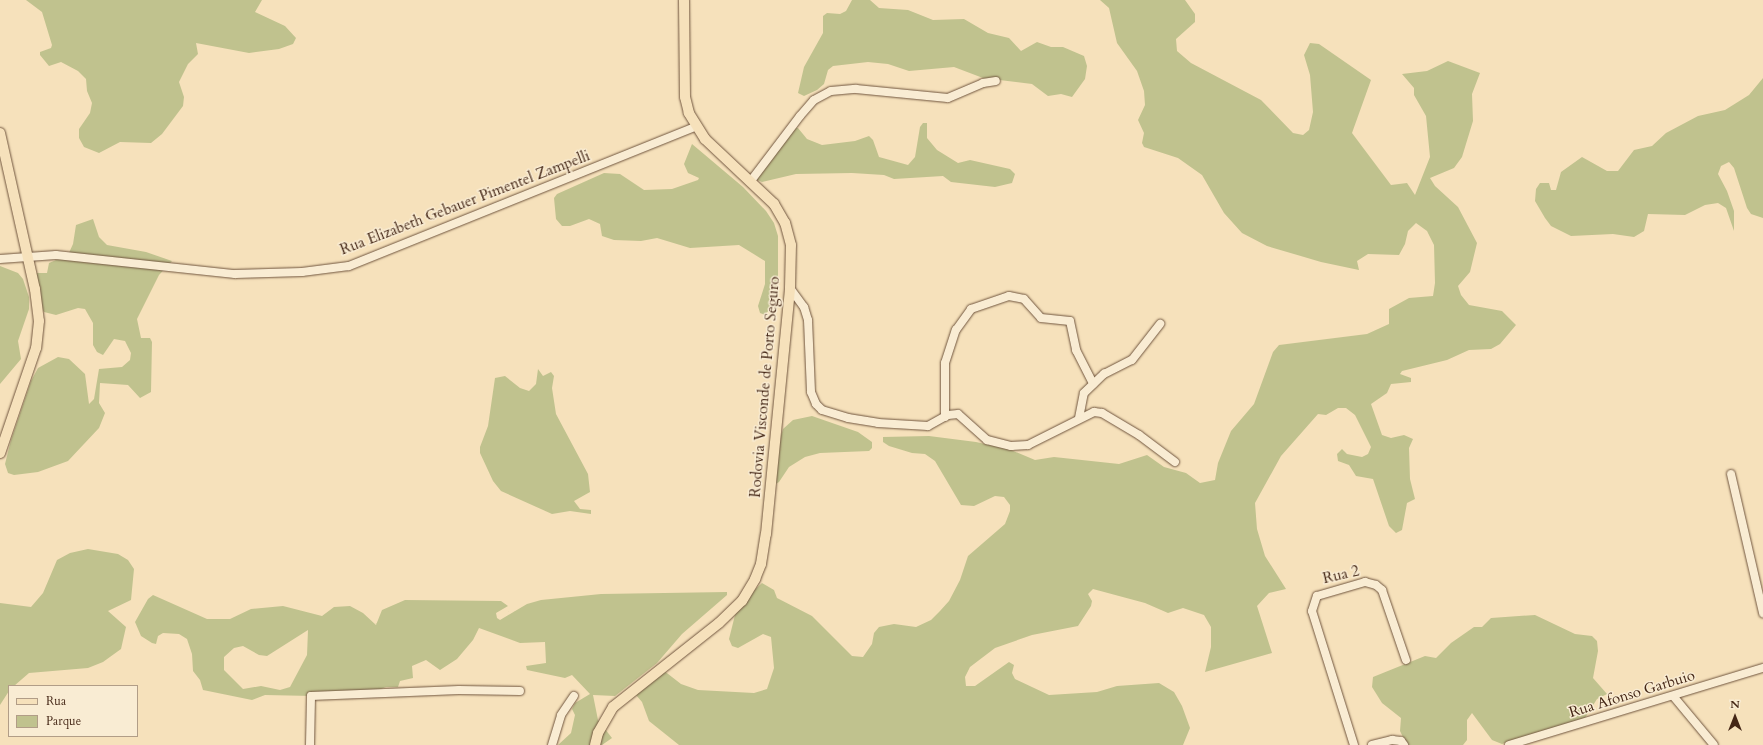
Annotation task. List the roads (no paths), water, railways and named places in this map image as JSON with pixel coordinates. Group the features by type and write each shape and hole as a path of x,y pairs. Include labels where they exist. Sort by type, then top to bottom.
{"main road":[{"name":"Rodovia Visconde de Porto Seguro","path":"595,745 598,732 613,707 734,610 755,579 761,564 766,534 790,288 792,245 785,223 774,204 695,127 685,97 684,0"},
{"path":"0,133 35,289 38,336 0,453"}],"street":[{"path":"750,182 814,100 831,91 856,89 948,98 983,83 996,81"},
{"name":"Rua Elizabeth Gebauer Pimentel Zampelli","path":"0,258 28,255 83,258 215,274 302,272 349,266 695,127"},
{"path":"790,288 804,307 808,320 811,392 819,407 848,418 878,423 928,426 945,417 954,414 961,415 987,440 1011,446 1028,445 1055,433 1079,418 1094,412 1102,413 1139,435 1175,462"},
{"path":"945,417 945,363 956,330 971,309 1008,296 1024,299 1041,318 1070,321 1076,350 1093,384"},
{"path":"1079,418 1084,394 1104,374 1132,360 1160,324"},
{"path":"1731,474 1760,589 1763,613"},
{"name":"Rua 2","path":"1354,745 1312,611 1314,600 1321,593 1365,582 1376,585 1382,590 1406,660"},
{"name":"Rua Afonso Garbuio","path":"1509,745 1674,697 1763,668"},
{"path":"310,745 309,697 459,690 520,691"},
{"path":"552,745 562,715 574,696"},
{"path":"1674,697 1714,745"},
{"path":"1372,745 1402,741 1404,745"}]}
